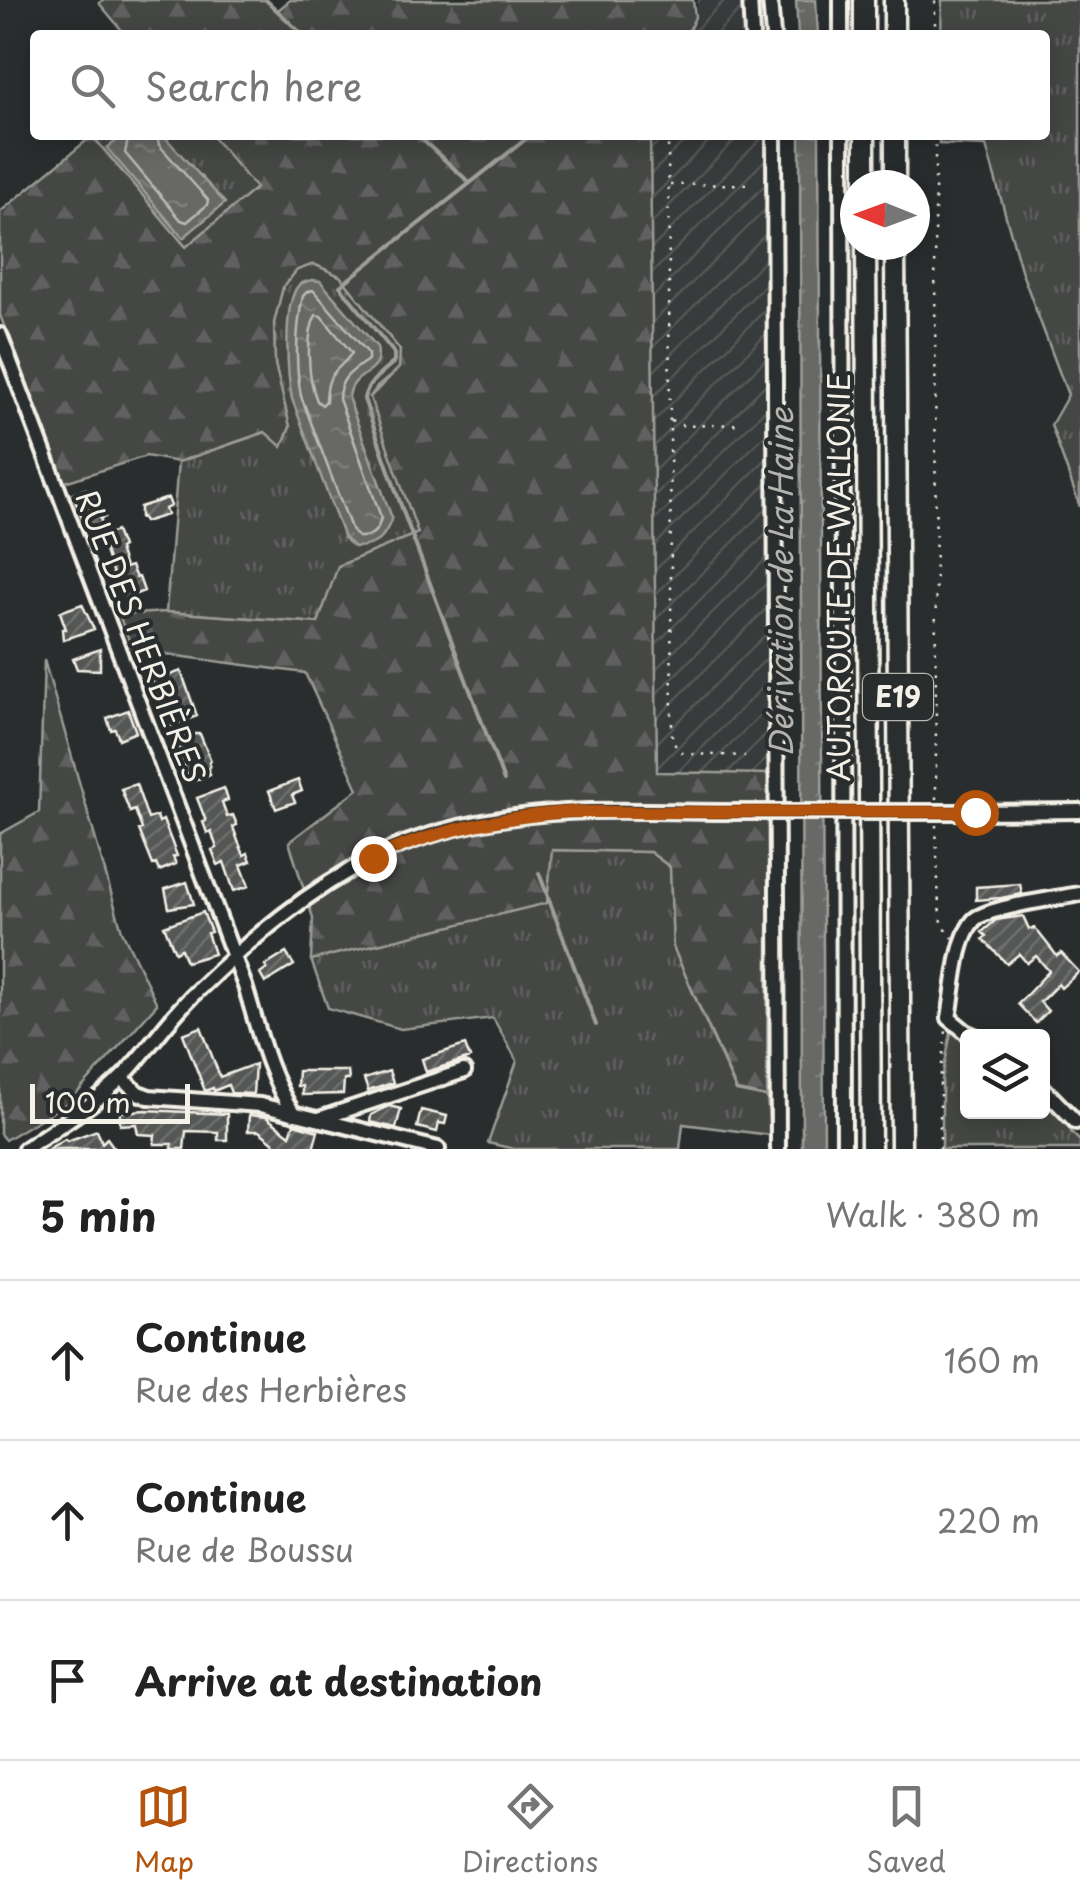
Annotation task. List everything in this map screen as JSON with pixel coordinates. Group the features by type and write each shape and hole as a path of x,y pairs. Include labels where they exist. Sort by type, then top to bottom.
{"highway":[{"path":"864,0 864,30"},
{"path":"894,0 894,30"},
{"path":"865,140 865,170"},
{"path":"894,140 895,170"},
{"name":"AUTOROUTE DE WALLONIE","path":"866,260 871,1149"},
{"name":"AUTOROUTE DE WALLONIE","path":"895,260 901,1149"}],"street":[{"path":"750,0 752,30"},
{"path":"770,0 773,30"},
{"path":"841,0 841,30"},
{"path":"774,140 778,1149"},
{"path":"842,140 844,1149"},
{"name":"RUE DES HERBIÈRES","path":"0,335 277,1080 294,1114"},
{"path":"26,1149 122,1078 193,994 295,906 373,858 405,844 440,833 569,812 1080,811"},
{"path":"962,1029 949,1018 962,945 980,916 1080,894"},
{"path":"317,1119 464,1071"},
{"path":"122,1078 149,1097 260,1105 438,1149"},
{"path":"1050,1095 1076,1122"}],"path":[{"path":"934,30 935,0"},
{"path":"668,140 672,734 679,751 687,754 745,756"},
{"path":"935,140 936,806"},
{"path":"668,185 753,184"},
{"path":"670,420 684,426 742,424"},
{"path":"936,826 939,908 944,926 962,945"},
{"path":"940,1149 941,1061 949,1018"}],"shaded area":[{"path":"698,0 763,0 765,30 689,30"},
{"path":"650,140 766,140 769,774 657,773"}],"green space":[{"path":"266,0 277,11 290,0 693,0 695,17 689,30 122,30 99,3"},
{"path":"942,0 1080,0 1080,507 1051,425 1068,395 1022,273 986,146 939,144 939,140 1050,140 1050,30 941,30"},
{"path":"87,140 95,140 186,247 256,188 215,140 650,140 657,772 769,774 767,1097 737,1091 673,947 670,867 650,852 552,850 547,903 311,960 313,918 289,842 358,789 305,673 133,650 119,615 166,612 318,623 338,566 418,533 370,397 399,368 400,350 340,276 314,264 297,270 283,287 274,323 275,364 290,427 282,447 265,432 178,462 146,456 62,483 0,315 0,212"},
{"path":"96,140 215,140 257,188 186,247"},
{"path":"314,264 340,276 400,350 400,368 370,397 419,533 339,566 318,623 166,612 178,462 266,432 282,446 290,427 275,364 274,322 283,287 297,270"},
{"path":"44,660 122,931 157,1004 69,1102 5,1140 0,1134 0,834 39,812"},
{"path":"551,850 650,852 670,867 673,947 736,1091 767,1097 770,1135 683,1124 680,1149 514,1149 488,1143 517,1061 493,1018 401,1029 328,1008 311,960 546,903"},
{"path":"952,1027 960,1032 960,1119 1050,1119 1050,1100 1064,1114 1071,1132 1080,1141 1080,1149 942,1149 942,1079"}],"water":[{"path":"796,0 816,0 818,30 798,30"},
{"path":"117,140 168,140 225,203 183,238 107,148"},
{"path":"800,140 819,140 824,1149 802,1149"},
{"path":"320,281 377,347 376,364 354,383 349,400 392,518 382,536 368,545 354,547 344,538 292,399 287,346 291,303 297,287"}],"building":[{"path":"86,489 105,517 100,519 102,523 86,529 73,494"},
{"path":"168,498 171,506 165,509 167,515 144,522 140,518 140,507"},
{"path":"116,531 125,568 131,566 144,591 126,598 118,579 115,580 100,537"},
{"path":"82,604 94,629 63,640 62,629 66,629 60,612"},
{"path":"100,649 100,670 77,669 73,659"},
{"path":"181,671 197,716 167,727 164,717 171,714 165,696 158,699 150,677"},
{"path":"128,710 136,732 119,739 107,718"},
{"path":"200,734 211,761 210,774 196,780 194,773 187,775 176,741"},
{"path":"298,780 302,791 292,795 295,802 276,809 269,791"},
{"path":"136,784 148,819 157,816 159,822 163,820 177,856 173,857 176,864 159,871 139,830 142,829 135,810 130,812 121,789"},
{"path":"224,788 228,800 222,802 227,817 233,815 238,841 251,861 241,865 249,886 234,891 224,862 218,865 212,850 217,848 211,831 207,833 197,798"},
{"path":"187,882 194,904 169,908 165,889"},
{"path":"1020,884 1022,894 976,900 976,887"},
{"path":"203,912 214,954 186,962 181,949 175,952 164,926"},
{"path":"1023,916 1029,929 1035,928 1057,956 1061,953 1079,972 1061,988 1058,984 1040,1002 1048,1011 1036,1023 1018,1004 1049,971 1036,956 1027,963 1019,954 1007,964 983,939 986,936 982,932 996,920"},
{"path":"286,953 294,965 265,983 260,974 267,969 265,966"},
{"path":"201,1027 220,1077 255,1064 253,1094 231,1093 228,1085 205,1091 183,1034"},
{"path":"465,1045 470,1058 426,1072 422,1059"},
{"path":"298,1071 348,1071 349,1080 344,1080 343,1094 302,1095 302,1086 297,1086"},
{"path":"389,1071 393,1083 368,1091 364,1079"},
{"path":"389,1106 401,1109 396,1128 370,1122 371,1115"},
{"path":"421,1110 447,1116 445,1124 439,1123 437,1132 417,1127"},
{"path":"120,1112 227,1114 227,1140 218,1140 218,1132 186,1131 184,1149 172,1149 172,1144 154,1144 155,1135 138,1134 136,1124 120,1125"},
{"path":"249,1115 266,1117 290,1135 294,1124 318,1131 313,1149 272,1146 274,1143 259,1131 248,1131"},
{"path":"97,1130 102,1143 107,1138 115,1149 48,1149 65,1139"}],"waterway":[{"path":"266,0 298,30"},
{"path":"423,140 469,182"},
{"path":"504,781 364,399 371,383 394,362 394,353 340,286 525,140"},
{"path":"539,873 596,1025"}],"route":[{"path":"373,858 440,833 541,814 975,812"}],"water label":[{"name":"Dérivation de La Haine","path":"782,582"}]}
